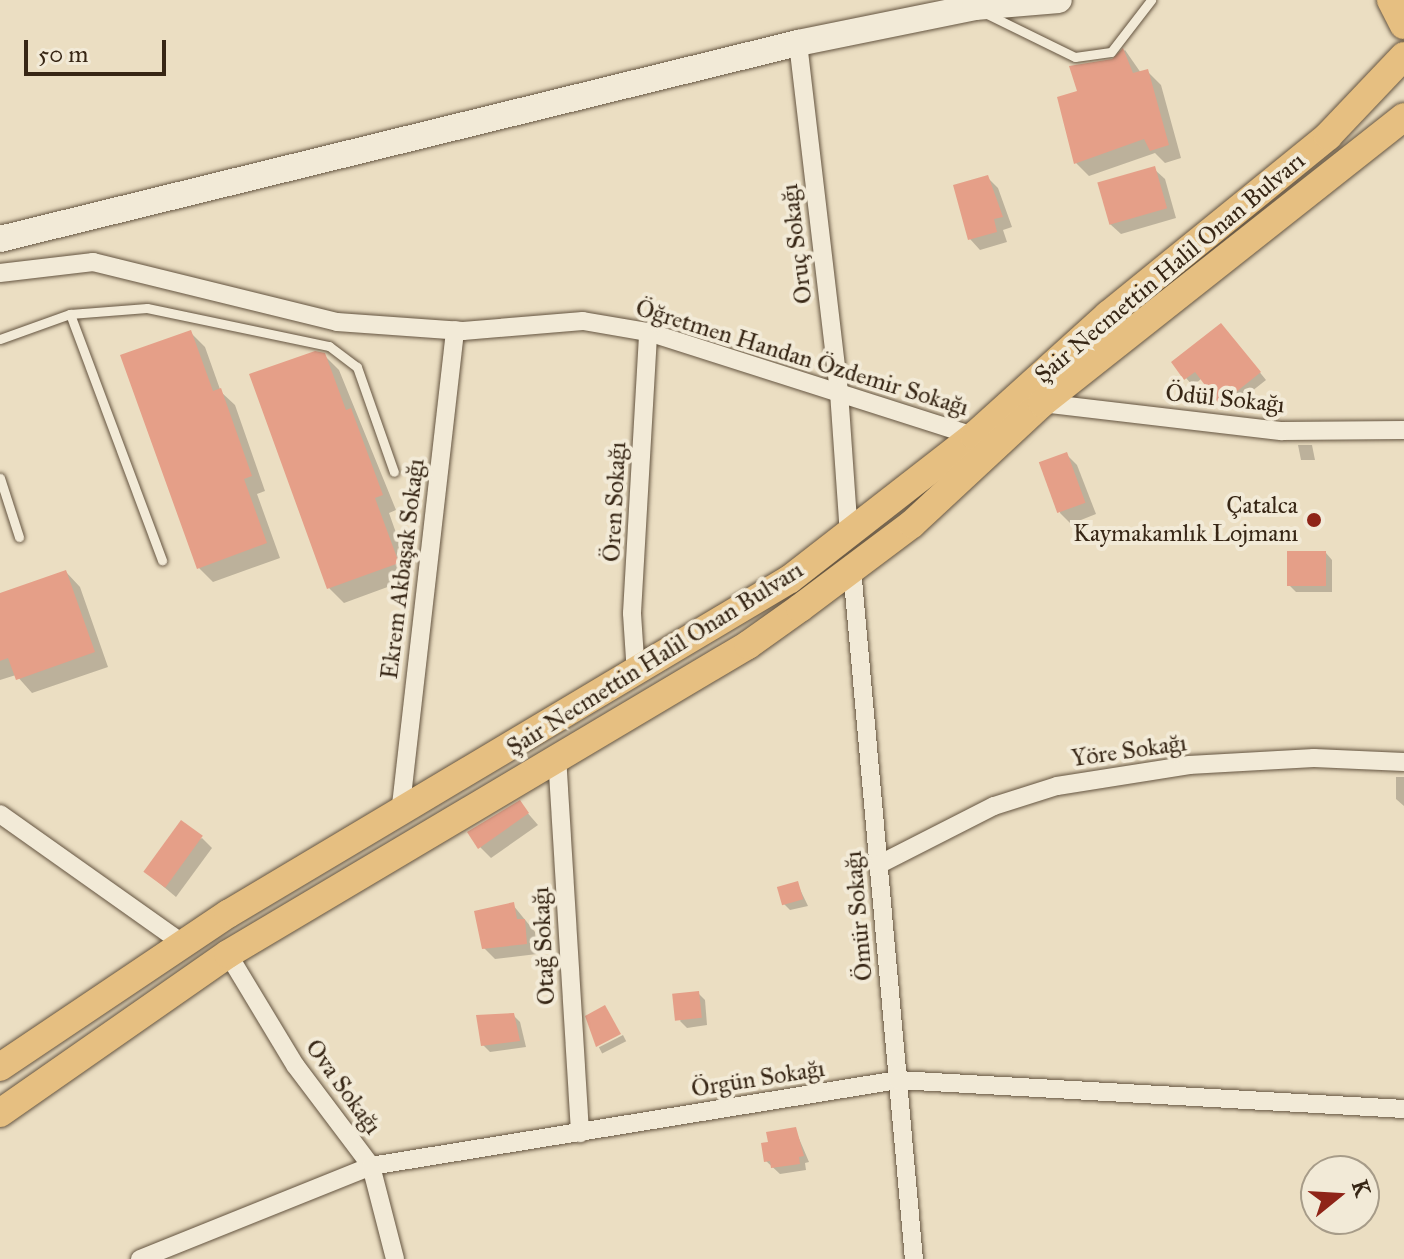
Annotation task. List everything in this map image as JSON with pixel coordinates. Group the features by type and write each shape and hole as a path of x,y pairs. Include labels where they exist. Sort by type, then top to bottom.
{"main road":[{"path":"0,239 798,43 984,4 1059,0"},
{"path":"1391,0 1404,25"},
{"name":"Şair Necmettin Halil Onan Bulvarı","path":"1,1064 182,943 729,619 849,535 974,436 1108,315 1328,136 1404,56"},
{"name":"Şair Necmettin Halil Onan Bulvarı","path":"0,1113 228,954 748,645 912,524 1042,403 1404,117"}],"street":[{"name":"Oruç Sokağı","path":"798,43 839,392 849,535"},
{"name":"Öğretmen Handan Özdemir Sokağı","path":"0,273 93,262 337,322 455,330 583,321 648,332 974,436"},
{"name":"Ekrem Akbaşak Sokağı","path":"400,814 455,330"},
{"name":"Ören Sokağı","path":"636,674 632,613 648,332"},
{"name":"Ödül Sokağı","path":"1042,403 1282,431 1404,430"},
{"name":"Ömür Sokağı","path":"852,569 914,1259"},
{"name":"Otağ Sokağı","path":"557,756 580,1133"},
{"name":"Yöre Sokağı","path":"878,865 994,806 1057,786 1189,765 1314,758 1404,762"},
{"path":"0,814 182,943"},
{"name":"Ova Sokağı","path":"228,954 295,1065 371,1166 395,1259"},
{"name":"Örgün Sokağı","path":"140,1259 371,1166 898,1080 1404,1109"}],"lane":[{"path":"984,4 1075,57 1111,52 1151,0"},
{"path":"0,339 70,314 147,308 329,346 357,367 394,472"},
{"path":"70,314 162,560"},
{"path":"0,478 19,537"}],"building":[{"path":"1123,48 1133,73 1148,69 1169,145 1150,151 1144,139 1074,164 1057,97 1077,91 1069,66 1112,59"},
{"path":"1155,166 1167,208 1109,225 1097,183"},
{"path":"988,175 1003,217 994,219 997,232 968,240 953,185"},
{"path":"1221,323 1261,372 1220,405 1195,372 1184,380 1171,362"},
{"path":"191,330 213,391 221,388 252,476 244,479 267,543 197,569 120,355"},
{"path":"315,351 325,353 346,410 351,408 383,495 375,498 399,563 327,589 249,374"},
{"path":"1067,452 1085,503 1057,513 1039,462"},
{"name":"Çatalca Kaymakamlık Lojmanı","path":"1287,551 1326,551 1326,586 1287,586"},
{"path":"66,570 95,652 16,680 8,658 0,661 0,593"},
{"path":"520,800 529,813 478,849 467,832"},
{"path":"181,820 203,836 165,888 143,872"},
{"path":"798,881 803,899 782,905 777,887"},
{"path":"514,902 517,919 525,919 527,944 482,949 474,911"},
{"path":"699,991 702,1018 675,1021 672,994"},
{"path":"605,1005 621,1034 596,1047 585,1016"},
{"path":"514,1013 520,1041 481,1046 476,1015"},
{"path":"796,1127 804,1156 799,1157 800,1164 771,1168 770,1161 764,1162 761,1143 768,1142 766,1132"}],"place":[{"name":"Çatalca Kaymakamlık Lojmanı","path":"1314,520"}]}
